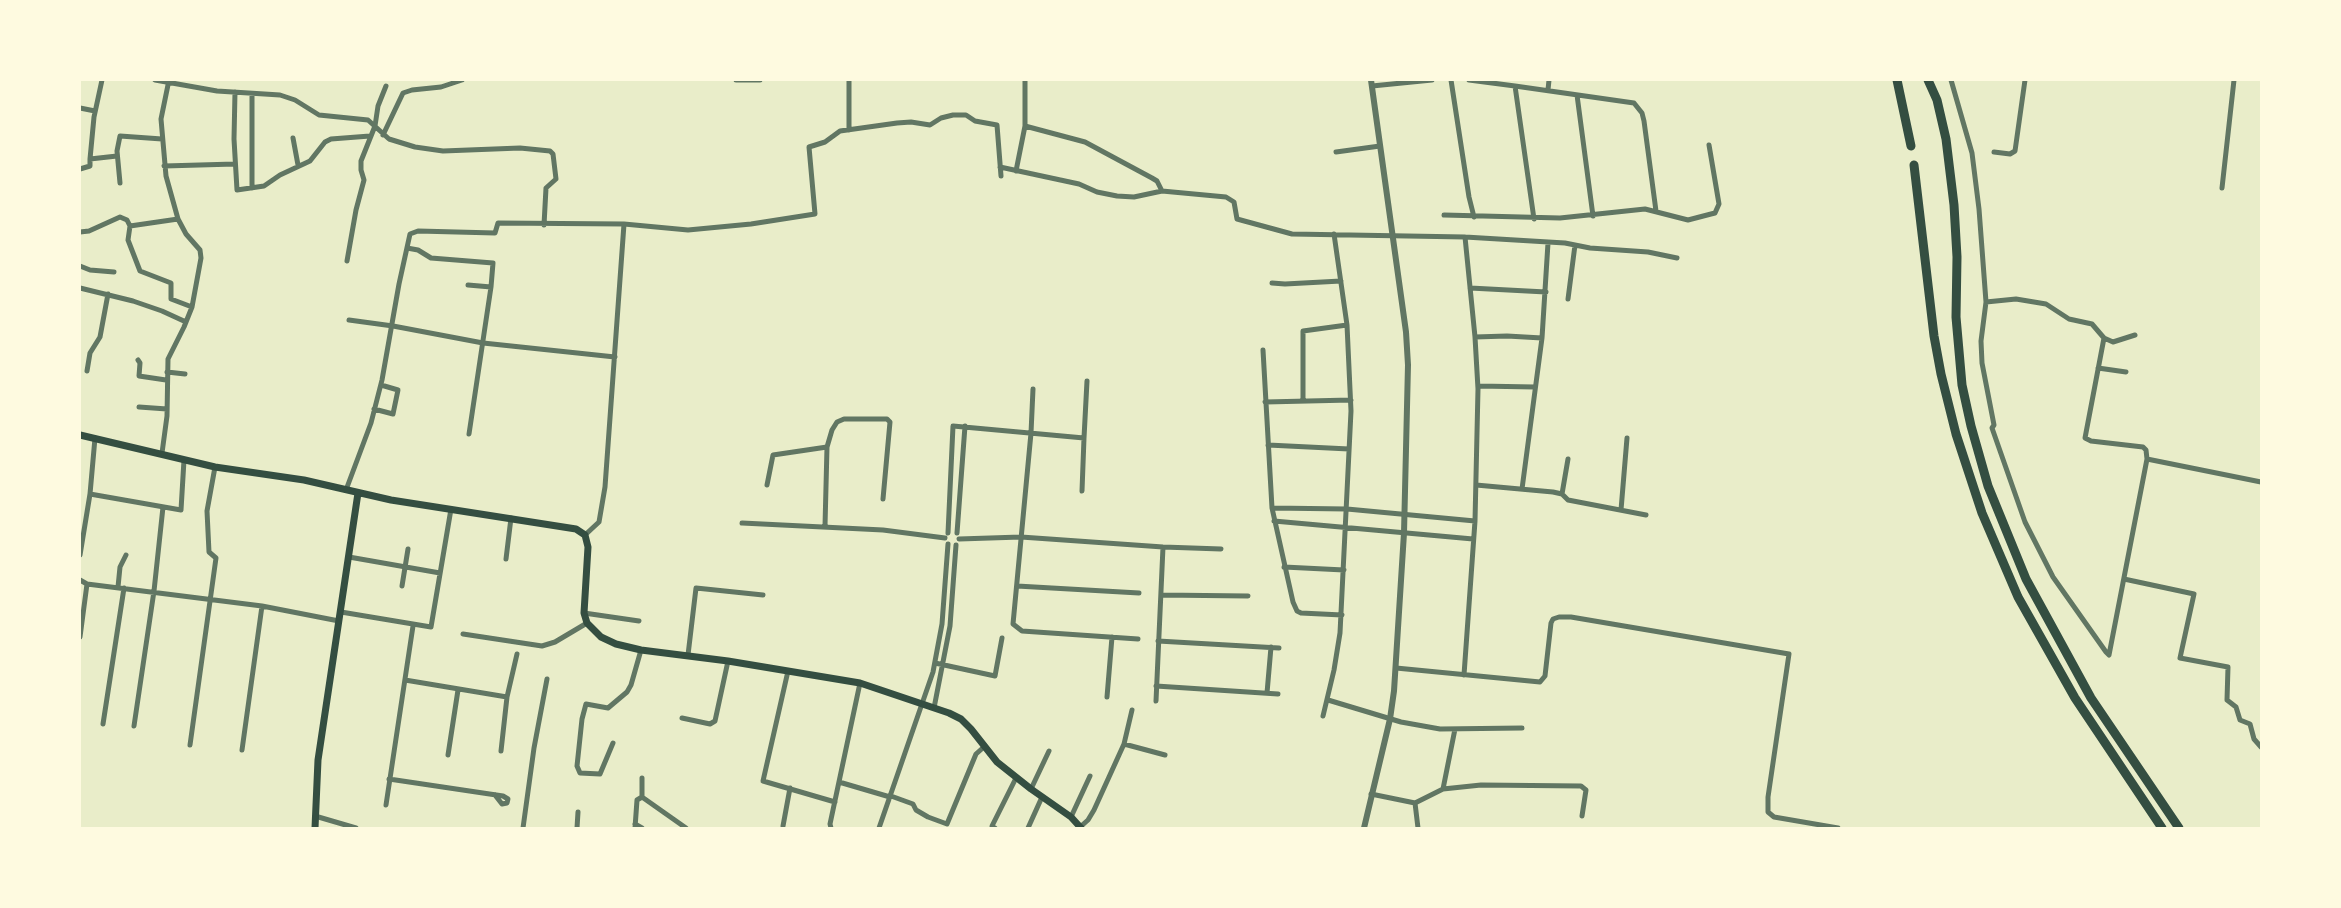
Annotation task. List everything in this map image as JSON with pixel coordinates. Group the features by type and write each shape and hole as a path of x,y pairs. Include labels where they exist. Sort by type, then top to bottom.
{"highway":[{"path":"1897,80 1911,146"},
{"path":"1930,80 1937,100 1946,139 1954,205 1957,257 1956,317 1962,385 1971,426 1988,486 2026,579 2086,689 2179,828"},
{"path":"1914,165 1934,336 1941,374 1956,434 1982,513 2018,597 2075,698 2162,828"}],"main road":[{"path":"80,435 215,467 297,479 358,493 451,510 576,529 585,536 588,547 584,613 586,623 601,637 616,644 641,650 728,661 860,683 934,708 961,719 997,762 1042,798 1071,817 1080,828"},
{"path":"315,828 318,760 350,557 358,493"}],"street":[{"path":"80,168 90,166 95,111 102,80"},
{"path":"155,80 235,92 280,95 295,100 318,115 364,119 383,135 401,144 443,151 518,148 550,151 553,154 556,179 546,188 544,225"},
{"path":"383,135 403,93 412,90 441,87 462,80"},
{"path":"736,80 760,80"},
{"path":"849,80 849,130"},
{"path":"1016,171 1025,126 1025,80"},
{"path":"1364,828 1390,719 1396,668 1404,533 1408,351 1372,83 1432,80"},
{"path":"1451,80 1469,197 1474,217"},
{"path":"1469,80 1634,103 1644,121 1656,211"},
{"path":"1548,90 1549,80"},
{"path":"1951,80 1972,153 1979,209 1986,302 1981,341 1982,363 1994,425 1992,428 2025,522 2053,577 2109,655 2147,459 2146,450 2143,448 2088,441 2085,438 2104,338"},
{"path":"1994,152 2010,154 2015,151 2025,80"},
{"path":"2222,188 2234,80"},
{"path":"162,453 166,434 166,380 169,355 192,307 200,262 200,250 186,234 178,219 164,166 161,119 169,82"},
{"path":"347,262 356,210 364,180 360,170 361,161 386,86"},
{"path":"1515,86 1534,219"},
{"path":"235,92 238,190 264,186 298,165 310,160 325,142 331,139 370,136"},
{"path":"252,94 252,188"},
{"path":"1577,95 1593,216"},
{"path":"80,108 95,111"},
{"path":"346,490 381,385 409,235 418,231 495,233 498,223 544,225 624,224 688,230 751,224 815,214 808,147 825,142 840,131 911,122 930,125 944,116 966,115 975,121 997,125 1001,176"},
{"path":"1025,126 1085,142 1157,181 1162,191"},
{"path":"120,183 118,156 120,136 162,139"},
{"path":"293,138 298,165"},
{"path":"1444,215 1534,219 1593,216 1634,210 1656,211 1688,220 1715,212 1719,204 1709,145"},
{"path":"1336,152 1380,146"},
{"path":"90,159 118,156"},
{"path":"164,166 236,164"},
{"path":"1000,167 1079,184 1096,192 1116,196 1134,197 1162,191 1226,197 1234,202 1237,219 1292,234 1466,237 1648,252 1677,258"},
{"path":"80,232 89,231 120,217 127,220 130,226 128,240 140,271 171,283 171,298 192,307"},
{"path":"130,226 178,219"},
{"path":"585,536 596,526 600,518 615,357 624,224"},
{"path":"1323,716 1328,700 1342,615 1350,449 1351,400 1347,325 1334,234"},
{"path":"1464,675 1475,521 1478,386 1466,237"},
{"path":"1522,490 1542,338 1548,243"},
{"path":"1568,299 1575,245"},
{"path":"407,248 418,250 431,258 493,263 469,434"},
{"path":"80,266 90,270 114,272"},
{"path":"1272,283 1340,281"},
{"path":"468,285 491,287"},
{"path":"80,288 108,294 162,311 186,322"},
{"path":"1470,288 1546,292"},
{"path":"87,371 90,353 100,337 108,294"},
{"path":"1986,302 2016,299 2046,304 2069,319 2092,324 2104,338 2113,342 2135,335"},
{"path":"349,320 393,326 483,343 615,357"},
{"path":"1303,400 1303,331 1347,325"},
{"path":"1475,337 1542,338"},
{"path":"1263,350 1272,508 1293,602 1297,611 1342,615"},
{"path":"138,360 140,363 139,376 166,380"},
{"path":"2098,368 2126,372"},
{"path":"167,372 185,374"},
{"path":"1082,491 1086,381"},
{"path":"374,409 393,414 398,390 381,385"},
{"path":"1478,386 1535,387"},
{"path":"1033,389 1031,433 1020,537 1014,624 1016,628 1022,631 1138,639"},
{"path":"1265,402 1351,400"},
{"path":"139,407 167,409"},
{"path":"825,526 827,447 836,422 844,419 887,419 890,422 883,499"},
{"path":"879,828 923,704 935,663 942,624 953,427 965,426 1084,438"},
{"path":"934,708 944,665 950,626 965,426"},
{"path":"80,555 90,494 95,438"},
{"path":"1621,510 1627,438"},
{"path":"1268,444 1350,449"},
{"path":"768,484 773,455 827,447"},
{"path":"952,459 962,460"},
{"path":"1562,494 1568,459"},
{"path":"2147,459 2261,482"},
{"path":"90,494 181,510 184,460"},
{"path":"190,745 216,558 209,552 207,511 215,467"},
{"path":"1476,486 1562,494 1568,500 1646,515"},
{"path":"134,726 154,591 163,507"},
{"path":"1272,508 1347,509 1475,521"},
{"path":"341,612 413,626 431,627 451,510"},
{"path":"506,559 511,518"},
{"path":"1274,521 1473,539"},
{"path":"742,523 883,530 957,539 1020,537 1221,549"},
{"path":"947,538 957,539"},
{"path":"1156,701 1163,547"},
{"path":"402,586 408,549"},
{"path":"118,587 120,567 126,555"},
{"path":"350,557 440,573"},
{"path":"1284,567 1344,570"},
{"path":"2124,579 2194,594 2180,658 2228,667 2227,700 2236,707 2240,720 2250,724 2254,739 2261,747"},
{"path":"80,580 87,584 210,598 340,620"},
{"path":"80,638 87,584"},
{"path":"1017,586 1139,593"},
{"path":"103,724 124,588"},
{"path":"688,656 696,588 762,595"},
{"path":"1161,595 1248,596"},
{"path":"242,750 262,606"},
{"path":"584,613 639,621"},
{"path":"1396,668 1540,682 1544,680 1552,623 1554,619 1559,617 1571,617 1789,654 1768,797 1768,812 1774,817 1838,828"},
{"path":"463,634 542,646 555,642 586,623"},
{"path":"386,805 413,626"},
{"path":"1107,697 1112,637"},
{"path":"935,663 995,676 1002,638"},
{"path":"1158,641 1279,648"},
{"path":"1267,693 1271,647"},
{"path":"613,743 600,774 580,773 577,766 582,719 586,704 608,708 631,685 641,650"},
{"path":"501,751 507,697 516,654"},
{"path":"682,718 710,724 715,721 728,661"},
{"path":"788,671 763,781 835,802"},
{"path":"523,828 534,748 547,679"},
{"path":"405,680 507,697"},
{"path":"831,828 830,824 860,683"},
{"path":"1156,686 1278,694"},
{"path":"448,755 458,690"},
{"path":"1328,700 1390,719 1440,729 1522,728"},
{"path":"1080,828 1094,810 1124,744 1132,710"},
{"path":"1443,789 1455,729"},
{"path":"1124,744 1165,755"},
{"path":"839,782 913,804 916,810 947,826 976,754 985,746"},
{"path":"1031,789 1049,751"},
{"path":"1071,817 1090,776"},
{"path":"642,778 642,797"},
{"path":"995,828 992,826 1016,778"},
{"path":"389,779 495,795"},
{"path":"1371,794 1415,803 1443,789 1481,785 1581,786 1586,790 1582,816"},
{"path":"783,826 790,788"},
{"path":"642,797 637,800 635,826 642,828"},
{"path":"642,797 686,828"},
{"path":"1028,828 1042,798"},
{"path":"1415,803 1418,828"},
{"path":"577,828 578,812"},
{"path":"315,816 356,828"}]}
